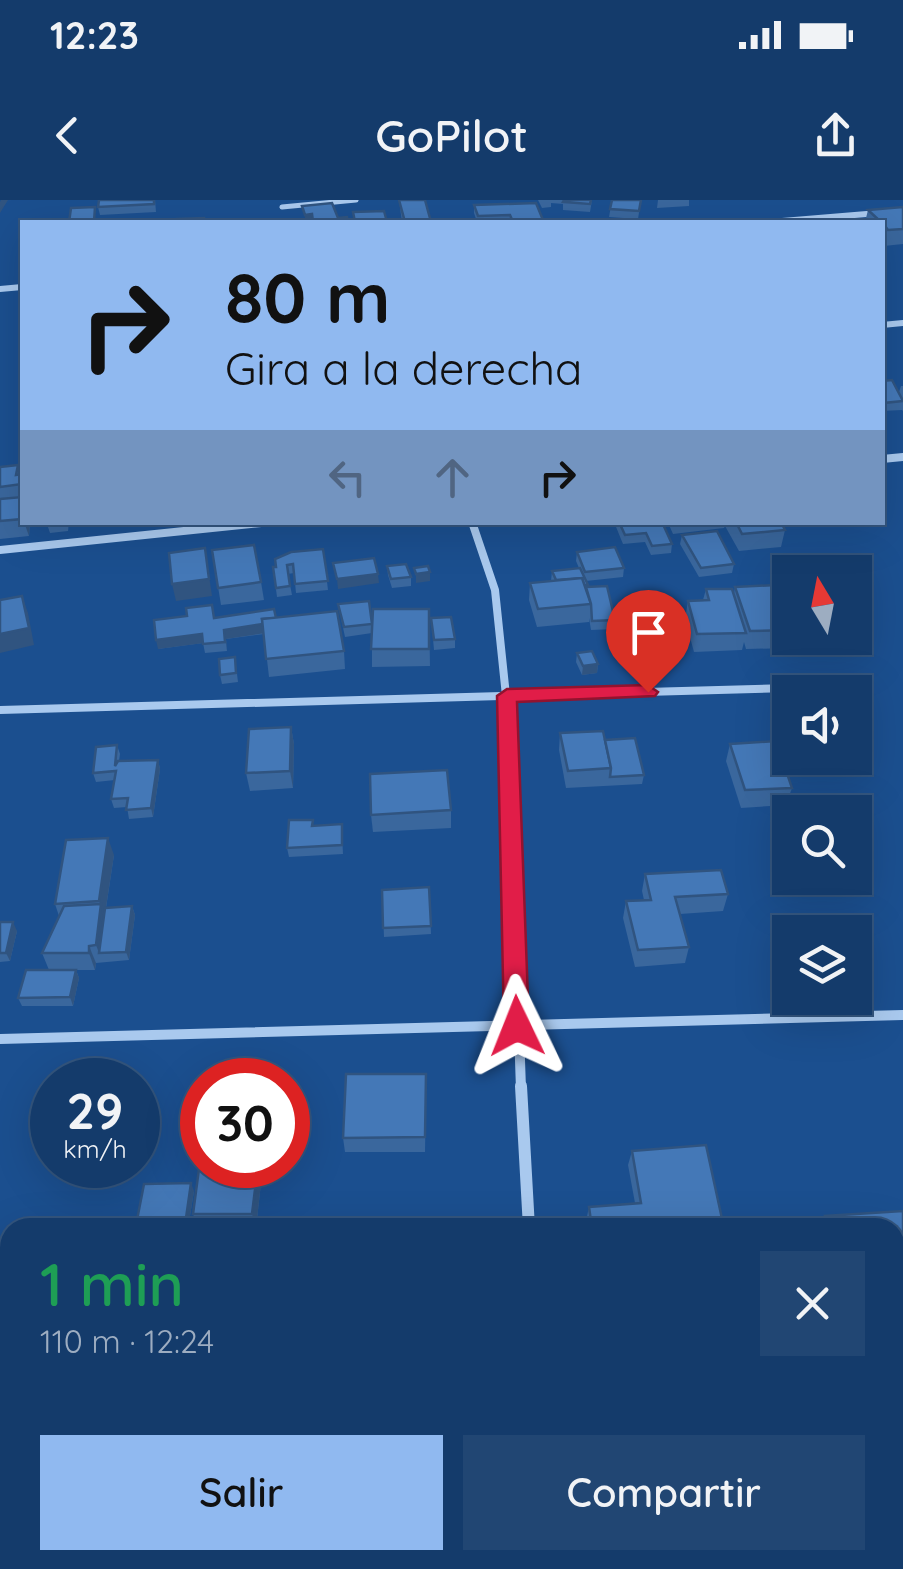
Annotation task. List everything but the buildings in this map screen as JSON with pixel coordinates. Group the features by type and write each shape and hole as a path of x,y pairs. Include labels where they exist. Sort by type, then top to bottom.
{"street":[{"path":"794,220 903,211"},
{"path":"0,550 241,525"},
{"path":"473,525 495,590 507,696 517,1026 528,1218"},
{"path":"0,710 772,688"},
{"path":"0,1040 903,1015"}],"lane":[{"path":"282,206 356,200"}],"route":[{"path":"517,1026 507,696 648,692"}]}
